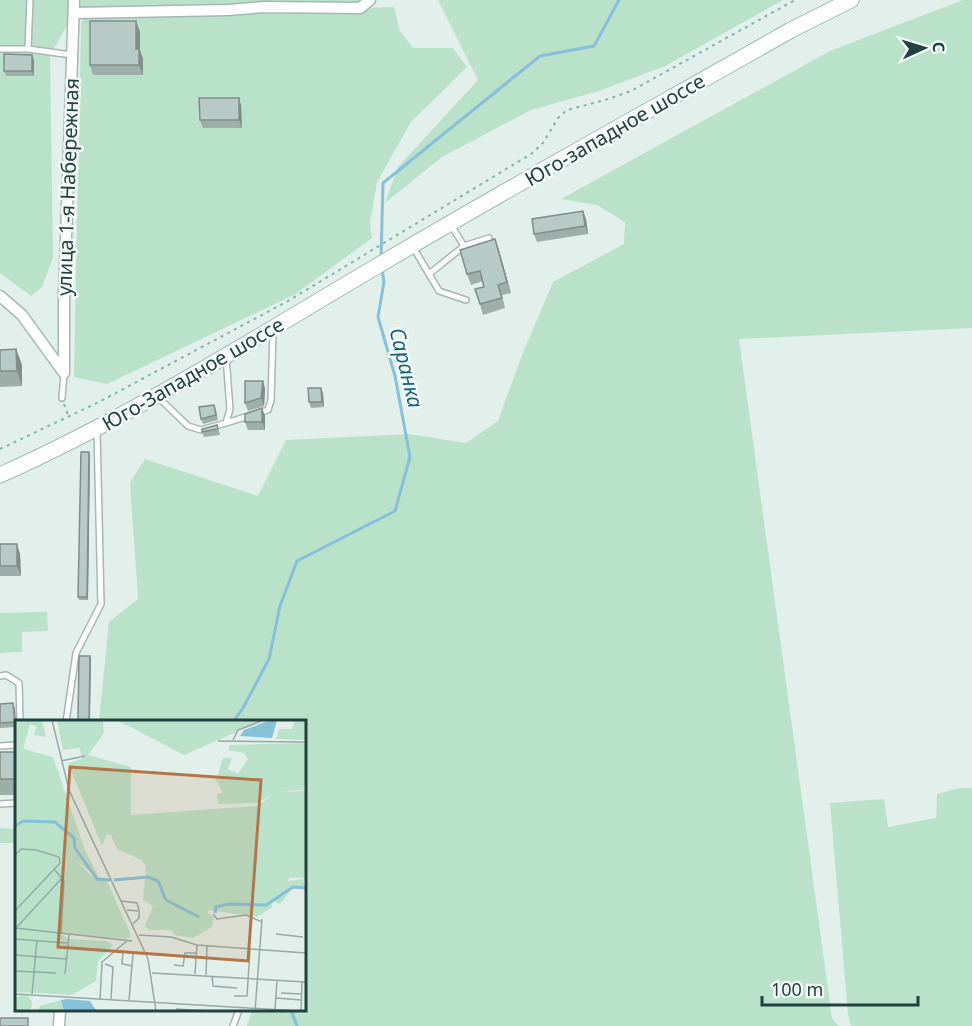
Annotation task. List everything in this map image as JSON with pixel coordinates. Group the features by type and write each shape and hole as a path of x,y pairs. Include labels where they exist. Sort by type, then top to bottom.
{"main road":[{"name":"Юго-западное шоссе","path":"381,264 791,30 851,0"},
{"name":"Юго-Западное шоссе","path":"0,475 97,429 273,329 381,264"}],"street":[{"name":"улица 1-я Набережная","path":"64,373 64,298 74,0"},
{"path":"74,14 264,7 360,8 370,0"},
{"path":"0,296 22,315 64,373"}],"lane":[{"path":"28,49 30,0"},
{"path":"0,49 28,49 73,55"},
{"path":"451,224 464,246"},
{"path":"429,274 464,246 489,238"},
{"path":"412,246 439,291 466,300"},
{"path":"156,395 188,426 201,430 268,410 271,400 273,329"},
{"path":"226,356 231,409 226,423"},
{"path":"62,398 64,373"},
{"path":"66,720 76,653 101,604 97,429"},
{"path":"0,676 6,675 19,683 20,720"},
{"path":"0,746 15,745"},
{"path":"233,1026 239,1011"}],"path":[{"path":"0,449 288,301 462,197 531,154 543,143 558,118 567,110 631,91 795,0"},
{"path":"62,398 68,416"}],"green space":[{"path":"0,0 370,0 361,8 394,7 400,31 413,48 453,48 467,67 411,122 377,182 370,223 372,238 294,295 107,384 74,377 81,23 85,17 74,13 50,55 53,258 42,287 31,296 0,273"},
{"path":"438,0 783,0 665,66 599,91 531,110 442,157 385,203 398,167 478,80"},
{"path":"963,0 972,0 972,328 739,339 832,1018 838,1026 247,1026 252,1011 306,1011 306,720 99,720 109,622 138,599 130,483 145,459 258,496 286,440 409,434 466,443 498,421 522,355 553,282 624,244 625,222 597,205 561,199 830,51"},
{"path":"47,612 48,631 22,632 22,652 0,653 0,613"},
{"path":"960,788 972,788 972,1026 851,1026 848,1014 830,803 884,799 888,827 936,818 937,794"},
{"path":"0,828 15,829 15,843 0,843"}],"building":[{"path":"90,21 136,21 136,49 139,49 139,65 90,65"},
{"path":"4,54 32,55 32,71 4,71"},
{"path":"199,98 239,98 239,120 200,120"},
{"path":"583,211 585,226 534,234 532,219"},
{"path":"495,239 507,282 498,285 502,298 480,304 475,289 484,287 480,271 467,274 460,250"},
{"path":"16,349 17,371 0,371 0,350"},
{"path":"245,381 263,381 261,398 245,403"},
{"path":"308,388 321,388 322,402 309,402"},
{"path":"214,405 216,415 201,419 199,407"},
{"path":"262,408 262,422 245,422 245,414"},
{"path":"217,425 218,429 202,432 202,429"},
{"path":"81,452 89,452 87,597 78,597"},
{"path":"0,544 17,544 17,566 0,566"},
{"path":"79,656 90,656 89,720 78,720"},
{"path":"13,703 15,722 0,723 0,704"},
{"path":"0,752 15,752 15,779 0,779"},
{"path":"0,1018 28,1018 28,1026 0,1026"}],"waterway":[{"name":"Саранка","path":"381,259 383,183 540,56 594,46 619,0"},
{"name":"Саранка","path":"234,720 269,659 280,606 297,561 395,511 410,457 395,376 378,317 384,282 382,269"},
{"name":"Саранка","path":"291,1011 297,1026"}]}
